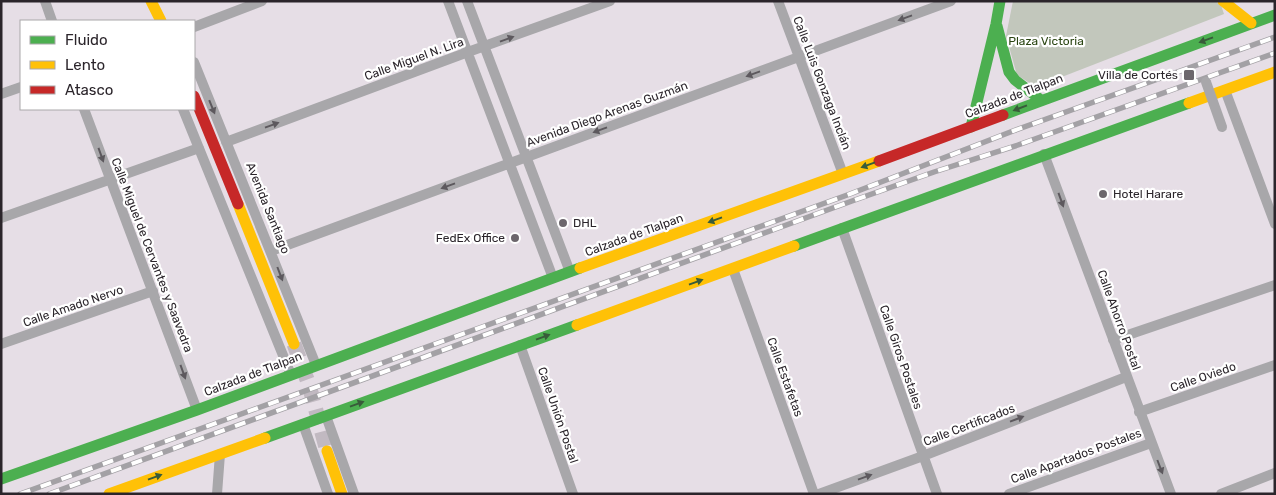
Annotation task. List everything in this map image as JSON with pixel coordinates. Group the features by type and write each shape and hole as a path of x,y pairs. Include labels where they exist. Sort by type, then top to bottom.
{"main road":[{"path":"151,1 160,20"},
{"path":"971,127 1000,1"},
{"path":"1223,1 1251,23"},
{"name":"Calzada de Tlalpan","path":"1,480 1275,15"},
{"path":"996,24 1009,72 1015,80 1041,100"},
{"path":"109,494 733,269 1044,154 1275,72"},
{"path":"195,98 294,344"},
{"path":"327,452 342,494"}],"street":[{"path":"45,1 52,20"},
{"path":"195,27 262,1"},
{"path":"448,1 553,278"},
{"path":"467,1 570,272"},
{"name":"Calle Miguel N. Lira","path":"226,142 610,1"},
{"name":"Calle Luis Gonzaga Inclán","path":"778,1 843,174"},
{"name":"Avenida Diego Arenas Guzmán","path":"271,251 951,1"},
{"name":"Avenida Santiago","path":"195,64 316,365"},
{"path":"1206,82 1222,127"},
{"path":"1,94 20,87"},
{"path":"1225,90 1275,224"},
{"name":"Calle Miguel de Cervantes y Saavedra","path":"84,110 197,410"},
{"path":"184,110 291,375"},
{"path":"1,218 199,148"},
{"name":"Calle Ahorro Postal","path":"1044,154 1171,494"},
{"name":"Calle Giros Postales","path":"842,228 937,494"},
{"name":"Calle Estafetas","path":"733,269 814,494"},
{"path":"1112,340 1275,285"},
{"name":"Calle Amado Nervo","path":"1,344 153,292"},
{"name":"Calle Unión Postal","path":"520,345 573,494"},
{"name":"Calle Oviedo","path":"1140,412 1275,365"},
{"name":"Calle Certificados","path":"820,494 1126,377"},
{"path":"326,416 354,494"},
{"path":"303,424 328,494"},
{"name":"Calle Apartados Postales","path":"1009,494 1151,442"},
{"path":"217,494 220,454"},
{"path":"1222,494 1275,473"}],"green space":[{"name":"Plaza Victoria","path":"1013,1 1215,1 1221,5 1224,14 1036,87 1017,75 1006,36"}],"tunnel":[{"path":"294,344 309,385 327,451"}],"railway":[{"path":"20,494 850,194 1013,131 1275,37"},
{"path":"49,494 852,201 1018,145 1275,53"}],"traffic: fast":[{"path":"971,127 1000,1"},
{"path":"1003,115 1275,15"},
{"path":"997,26 1009,72 1015,80 1041,100"},
{"path":"794,246 1189,103"},
{"path":"1,479 197,410 580,268"},
{"path":"265,438 577,325"}],"traffic: slow":[{"path":"151,1 160,20"},
{"path":"1223,1 1251,23"},
{"path":"1189,103 1275,72"},
{"path":"580,268 879,161"},
{"path":"238,204 294,344"},
{"path":"577,325 794,246"},
{"path":"109,494 265,438"},
{"path":"327,451 342,494"}],"traffic: jam":[{"path":"195,98 238,204"},
{"path":"879,161 1003,115"}],"place":[{"name":"Villa de Cortés","path":"1189,75"},
{"name":"Hotel Harare","path":"1103,194"},
{"name":"DHL","path":"563,223"},
{"name":"FedEx Office","path":"515,238"}]}
